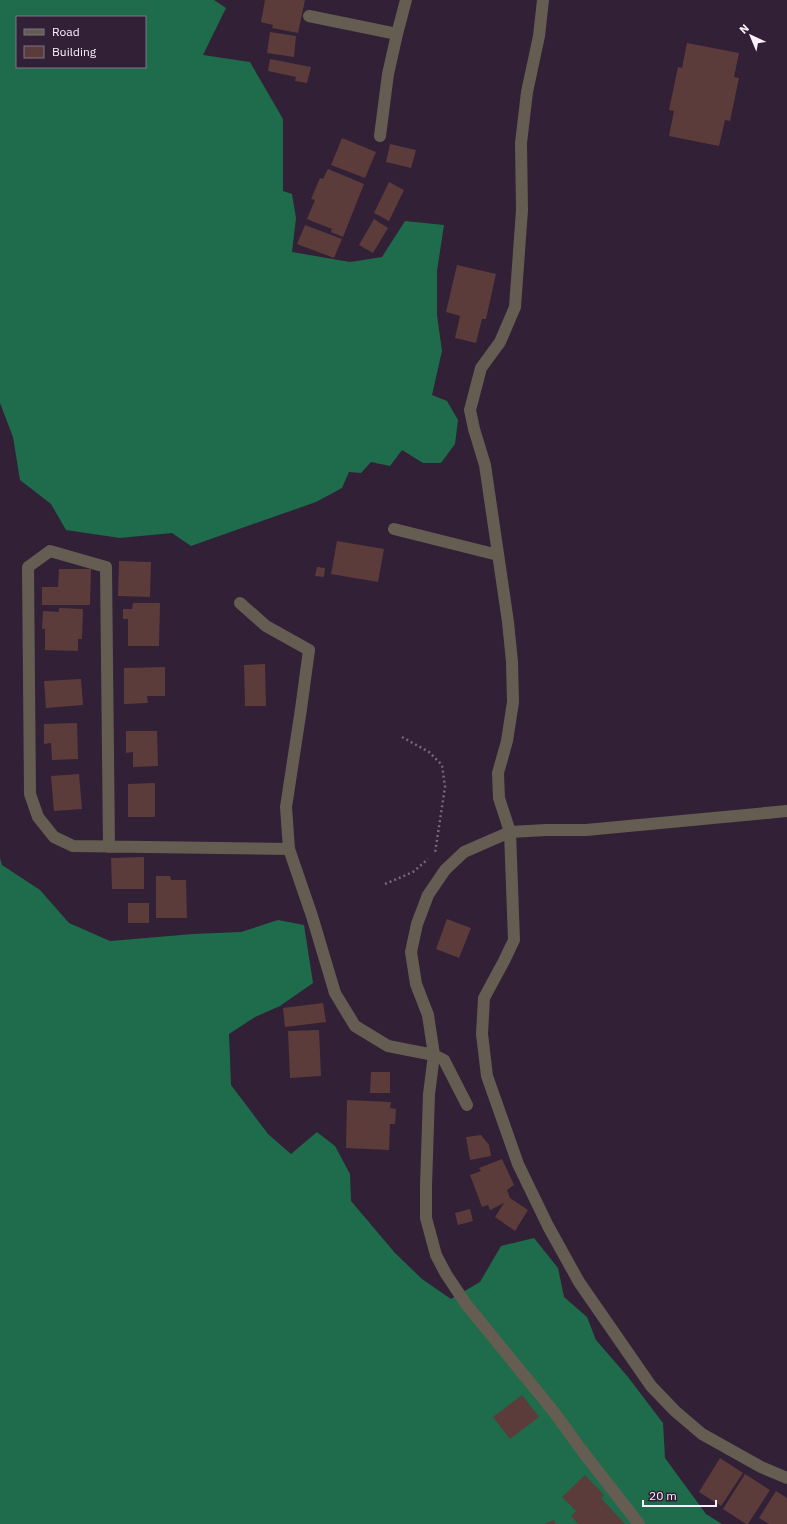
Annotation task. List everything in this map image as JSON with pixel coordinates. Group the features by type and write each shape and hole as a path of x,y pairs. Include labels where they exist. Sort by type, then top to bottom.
{"street":[{"path":"380,136 388,74 396,34 406,0"},
{"path":"543,0 539,36 527,92 521,143 522,210 515,307 500,342 481,368 470,410 485,465 508,622 512,662 513,702 507,741 498,772 499,798 510,832 514,940 504,962 484,998 482,1034 487,1076 518,1164 548,1226 579,1282 651,1386 675,1411 702,1434 748,1460 787,1478"},
{"path":"309,16 396,34"},
{"path":"394,529 498,555"},
{"path":"108,847 106,567 50,551 28,568 30,794 38,817 54,837 73,846 108,847 289,849"},
{"path":"240,603 266,626 309,650 286,807 289,849 312,916 335,993 355,1026 388,1046 434,1055 444,1060 467,1105"},
{"path":"639,1524 554,1412 466,1304 446,1274 436,1255 426,1218 429,1094 434,1055 428,1015 416,984 411,952 417,924 428,895 445,870 464,852 510,832 586,830 787,811"}],"path":[{"path":"402,737 429,752 442,766 445,787 434,854 445,870"},
{"path":"385,884 413,872 429,858"}],"green space":[{"path":"0,0 214,0 226,8 203,55 250,62 283,119 283,191 292,194 296,218 292,252 350,262 382,257 405,221 444,225 437,271 437,315 442,351 432,395 447,401 458,420 455,444 441,463 423,463 402,450 390,466 371,462 361,473 349,472 342,488 316,502 191,546 172,533 120,538 66,530 51,504 20,480 13,437 0,403"},
{"path":"0,858 2,865 40,890 69,923 110,941 193,934 241,932 278,920 304,925 313,983 280,1006 255,1017 229,1034 231,1085 268,1134 291,1154 317,1132 335,1146 350,1174 351,1201 395,1253 422,1279 451,1299 480,1282 501,1246 534,1238 558,1268 564,1297 587,1317 596,1340 628,1377 663,1423 665,1458 706,1514 722,1524 0,1524"}],"building":[{"path":"265,0 305,0 298,33 272,28 273,25 261,22"},
{"path":"270,32 296,36 294,57 267,53"},
{"path":"687,43 739,53 734,77 739,78 730,121 725,120 719,146 669,136 674,111 669,110 678,67 682,68"},
{"path":"270,59 311,67 307,83 295,81 296,77 268,71"},
{"path":"342,138 376,152 365,178 331,165"},
{"path":"390,144 416,150 411,168 386,162"},
{"path":"328,169 364,184 343,237 331,232 332,229 307,219 315,200 311,199 320,178 323,179"},
{"path":"389,182 404,190 389,221 374,213"},
{"path":"374,219 388,228 373,253 359,245"},
{"path":"305,225 342,239 334,258 297,244"},
{"path":"457,265 496,274 486,319 482,319 476,343 455,338 460,316 446,312"},
{"path":"337,541 384,549 378,582 331,574"},
{"path":"119,561 151,562 150,597 118,596"},
{"path":"317,567 325,568 324,577 315,576"},
{"path":"59,569 91,569 90,605 42,605 42,587 58,587"},
{"path":"133,603 160,603 159,646 128,646 128,619 123,619 123,609 132,609"},
{"path":"59,608 83,609 82,639 78,639 78,651 45,650 45,629 42,629 43,611 59,612"},
{"path":"265,664 266,706 245,706 244,665"},
{"path":"165,667 165,696 147,696 148,703 124,704 124,668"},
{"path":"81,679 83,705 46,708 44,681"},
{"path":"77,723 78,759 52,760 51,743 44,744 44,724"},
{"path":"126,731 157,731 158,766 133,767 133,752 126,753"},
{"path":"79,774 82,809 54,811 51,776"},
{"path":"155,783 155,817 128,817 128,784"},
{"path":"144,857 144,889 112,889 111,858"},
{"path":"156,876 170,876 171,880 186,880 187,918 156,918"},
{"path":"128,903 149,903 149,923 128,923"},
{"path":"447,919 471,928 459,958 436,949"},
{"path":"323,1003 326,1022 285,1027 283,1008"},
{"path":"319,1030 321,1076 290,1078 288,1031"},
{"path":"371,1072 390,1072 390,1093 370,1093"},
{"path":"347,1100 391,1102 390,1108 396,1109 395,1124 390,1124 389,1150 346,1148"},
{"path":"481,1135 489,1145 491,1156 470,1160 466,1137"},
{"path":"502,1159 514,1185 507,1190 510,1198 528,1210 515,1231 495,1217 504,1203 490,1210 488,1205 482,1207 470,1175 481,1171 479,1168"},
{"path":"470,1209 473,1221 458,1225 455,1213"},
{"path":"522,1395 539,1417 510,1439 493,1417"},
{"path":"720,1458 743,1473 721,1506 699,1492"},
{"path":"745,1474 770,1490 748,1524 723,1509"},
{"path":"585,1475 604,1495 601,1498 625,1524 578,1524 571,1516 576,1511 562,1497"},
{"path":"776,1491 787,1498 787,1524 769,1524 759,1518"},
{"path":"554,1520 556,1524 544,1524"}]}
